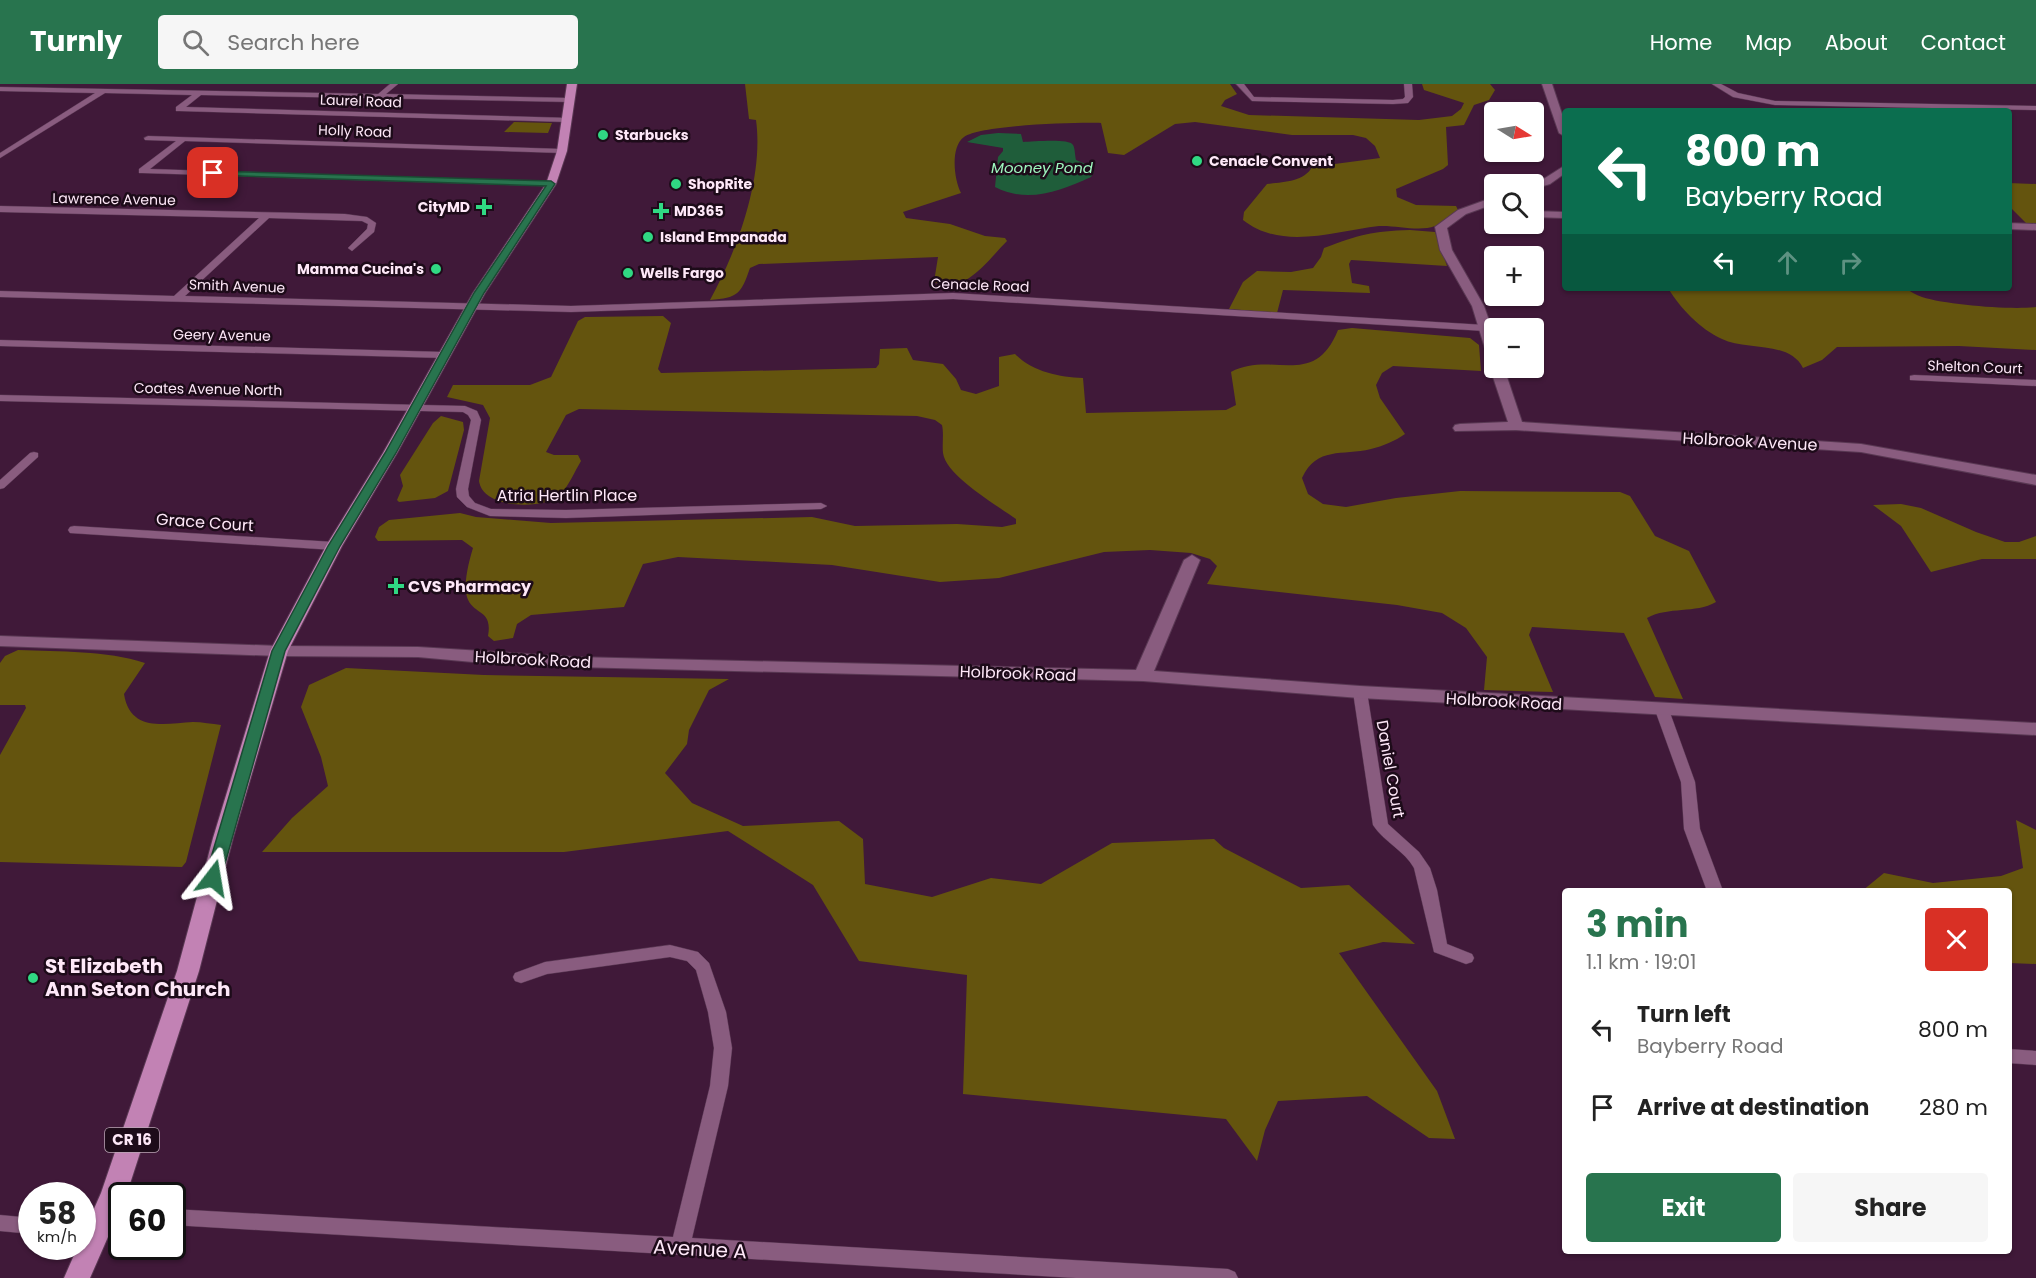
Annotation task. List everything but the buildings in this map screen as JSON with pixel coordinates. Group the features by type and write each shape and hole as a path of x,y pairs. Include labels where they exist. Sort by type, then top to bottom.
{"main road":[{"name":"CR 16","path":"77,1278 101,1222 188,971 223,838 279,651 334,546 479,293 551,184 562,151 572,84"}],"street":[{"path":"379,97 394,84"},
{"path":"1240,84 1252,99 1393,102 1405,101 1408,97 1407,84"},
{"path":"1547,84 1562,127"},
{"path":"1716,84 1731,93 1759,100 1792,104 2036,108"},
{"path":"0,89 570,100"},
{"path":"0,156 102,92"},
{"name":"Laurel Road","path":"199,93 179,109 567,120"},
{"name":"Holly Road","path":"148,138 562,151"},
{"path":"182,140 142,171 551,184"},
{"path":"1544,183 1562,170"},
{"path":"1484,204 1462,212 1441,227 1446,250 1478,306 1484,325"},
{"name":"Lawrence Avenue","path":"0,209 359,218 372,223 371,230 352,248"},
{"path":"1462,212 1484,213"},
{"path":"1544,214 1562,215"},
{"path":"177,298 267,216"},
{"path":"2012,226 2036,227"},
{"name":"Smith Avenue","path":"0,294 473,307"},
{"path":"0,304 13,294"},
{"name":"Cenacle Road","path":"473,307 571,309 953,296 1484,328"},
{"name":"Geery Avenue","path":"0,343 444,355"},
{"path":"1500,378 1516,426"},
{"name":"Shelton Court","path":"1914,378 2036,383"},
{"name":"Coates Avenue North","path":"0,398 415,407"},
{"name":"Atria Hertlin Place","path":"415,407 465,409 473,413 476,420 462,489 463,497 471,505 490,512 566,514 821,506"},
{"name":"Holbrook Avenue","path":"1460,428 1516,426 1861,448 2036,480"},
{"path":"0,486 34,455"},
{"name":"Grace Court","path":"74,530 334,546"},
{"path":"1143,676 1192,560"},
{"name":"Holbrook Road","path":"0,640 279,651 418,652 575,662 1143,676 1662,710 2036,729"},
{"name":"Daniel Court","path":"1360,692 1381,825 1388,837 1406,849 1422,867 1440,948 1466,958"},
{"path":"1662,710 1688,782 1692,829 1714,888"},
{"path":"521,977 545,968 670,951 692,956 703,967 717,1012 723,1048 719,1086 680,1248"},
{"path":"2012,1056 2036,1058"},
{"name":"Avenue A","path":"186,1218 1228,1278"},
{"path":"0,1223 18,1225"}],"shaded area":[{"path":"745,84 1230,84 1237,94 1225,100 1221,106 1249,115 1419,120 1452,116 1461,109 1464,103 1424,90 1422,84 1490,84 1495,90 1489,100 1474,105 1464,125 1446,127 1448,165 1396,189 1397,197 1416,205 1456,206 1458,210 1444,221 1429,228 1379,226 1292,237 1275,235 1243,220 1244,212 1267,184 1286,182 1304,176 1312,167 1380,158 1375,146 1366,138 1353,135 1292,135 1195,122 1175,124 1124,155 1108,153 1101,123 1008,127 974,133 964,137 960,142 955,164 961,193 903,212 906,218 950,224 985,236 1005,238 1007,241 992,258 965,281 955,285 934,282 938,257 759,264 750,268 741,289 733,296 710,300 739,237 756,166 756,120 749,119"},
{"path":"514,122 552,123 548,133 504,132"},
{"path":"2012,183 2036,184 2036,225 2028,225 2012,209"},
{"path":"1410,230 1435,232 1447,266 1351,260 1349,264 1352,283 1369,286 1370,293 1283,290 1277,313 1229,309 1243,282 1257,271 1291,272 1313,268 1324,248 1366,234"},
{"path":"1670,291 1910,291 1933,300 1962,304 2036,307 2036,350 1959,346 1837,347 1822,360 1803,368 1788,353 1732,343 1714,335 1691,317"},
{"path":"663,316 671,323 658,369 661,373 876,368 879,364 880,349 907,348 913,360 943,364 956,379 961,390 976,394 999,386 999,357 1015,354 1038,369 1083,378 1086,413 1226,410 1236,405 1231,372 1246,366 1304,364 1317,359 1328,348 1338,330 1352,328 1470,338 1479,345 1481,371 1393,366 1382,373 1376,385 1380,398 1405,434 1375,448 1331,454 1315,461 1302,478 1308,494 1323,504 1346,507 1396,498 1460,491 1620,492 1630,496 1655,536 1689,551 1716,602 1699,608 1655,614 1647,618 1683,699 1655,697 1624,633 1532,627 1529,635 1553,692 1484,690 1487,657 1466,628 1442,613 1397,605 1207,584 1217,566 1210,559 1191,553 1150,550 1104,552 999,578 940,582 832,565 678,557 643,564 624,607 531,615 517,624 513,638 494,641 488,636 489,627 485,616 470,603 467,597 466,579 473,548 462,540 378,541 375,537 379,527 389,520 460,513 476,517 551,523 812,517 855,526 957,524 1002,527 1016,524 1016,519 974,490 946,462 943,453 942,425 935,420 917,416 579,409 566,415 546,452 554,455 578,455 581,461 561,494 542,503 530,505 503,502 491,498 483,491 479,481 490,418 483,405 447,397 453,385 530,385 551,377 578,321 585,317"},
{"path":"441,416 463,422 464,430 448,491 435,498 399,502 397,500 403,486 400,475 433,423"},
{"path":"1901,504 1921,508 2005,542 2019,542 2036,536 2036,559 1982,559 1931,572 1901,526 1873,505"},
{"path":"18,650 99,654 145,663 124,694 127,706 133,715 150,723 196,722 221,725 186,862 182,867 0,862 0,755 26,708 25,705 0,705 0,663 5,656"},
{"path":"346,668 484,675 729,679 709,690 689,730 687,744 665,773 692,803 743,826 839,821 863,839 865,884 932,897 991,878 1041,884 1112,843 1214,839 1224,848 1301,888 1349,885 1415,944 1383,942 1339,953 1437,1091 1455,1139 1429,1138 1367,1096 1278,1101 1265,1130 1257,1161 1226,1119 963,1094 967,975 859,961 813,885 728,831 564,852 262,852 292,818 328,786 321,757 301,707 309,685"},
{"path":"2016,820 2036,830 2036,964 2012,963 2012,888 1866,888 1884,873 1933,883 2001,876 2023,868"}],"water":[{"name":"Mooney Pond","path":"1021,134 1023,142 1070,143 1074,146 1076,160 1088,165 1094,172 1091,177 1044,194 1020,195 1007,192 995,187 998,157 1003,148 967,142 981,135"}],"place":[{"name":"Starbucks","path":"603,135"},
{"name":"Cenacle Convent","path":"1197,161"},
{"name":"ShopRite","path":"676,184"},
{"name":"CityMD","path":"484,207"},
{"name":"MD365","path":"661,211"},
{"name":"Island Empanada","path":"648,237"},
{"name":"Mamma Cucina's","path":"436,269"},
{"name":"Wells Fargo","path":"628,273"},
{"name":"CVS Pharmacy","path":"396,586"},
{"name":"St Elizabeth Ann Seton Church","path":"33,978"}],"route":[{"path":"213,173 551,184 479,293 390,453 334,546 279,651 213,878"}]}
